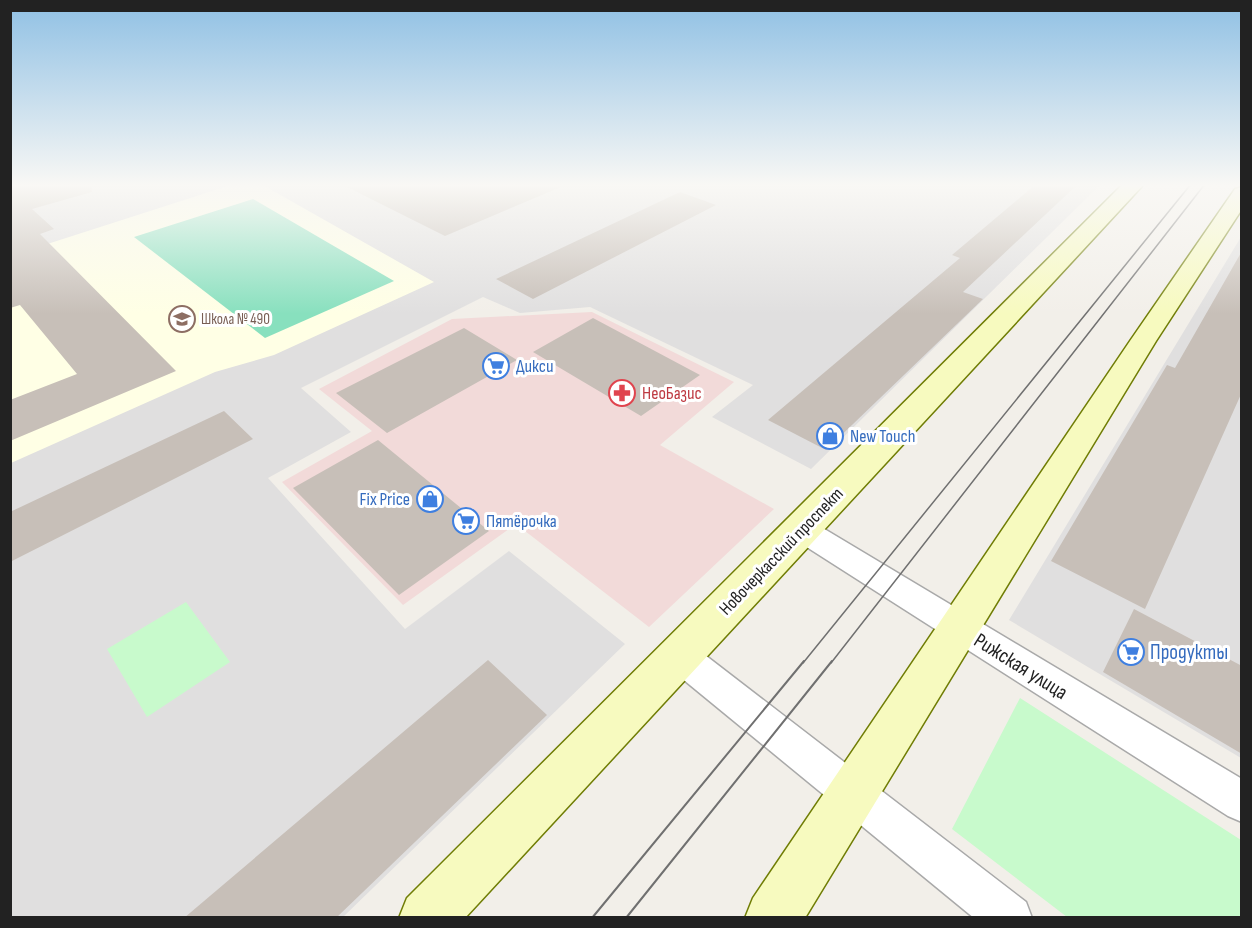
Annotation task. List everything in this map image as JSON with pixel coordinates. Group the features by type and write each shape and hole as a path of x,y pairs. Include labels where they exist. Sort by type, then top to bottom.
{"main road":[{"name":"Новочеркасский проспект","path":"427,918 1092,227"},
{"path":"772,918 961,628 1143,341 1219,227"}],"street":[{"name":"Рижская улица","path":"801,529 1242,802"},
{"path":"680,656 1010,918"}],"shaded area":[{"path":"10,227 1057,227 811,469 712,417 753,385 590,307 520,313 483,297 301,388 351,432 268,478 405,629 509,551 625,644 342,918 11,917"},
{"name":"Школа № 490","path":"99,227 337,227 434,282 274,355 215,372 11,463 10,256"},
{"path":"1241,237 1241,758 1009,620"},
{"path":"592,312 734,382 660,445 774,509 649,627 516,524 403,605 282,482 372,431 319,389 452,319"}],"green space":[{"path":"164,227 302,227 394,281 265,338 134,237"},
{"path":"186,602 230,662 147,717 107,649"},
{"path":"1020,698 1241,840 1241,917 1067,917 952,829"}],"building":[{"path":"10,227 52,227 54,229 40,234 176,371 10,441 10,400 77,374 20,305 10,308"},
{"path":"428,227 466,227 445,236"},
{"path":"605,227 673,227 533,299 496,279"},
{"path":"985,227 1032,227 963,292 983,299 826,450 768,420 960,258 952,255"},
{"path":"1242,251 1242,392 1145,609 1051,561 1167,365 1175,368"},
{"path":"593,318 700,375 641,416 533,352"},
{"path":"464,328 517,360 387,433 336,393"},
{"path":"224,411 253,439 10,562 10,512"},
{"path":"378,440 489,531 399,595 293,488"},
{"path":"1134,609 1242,666 1242,754 1103,672"},
{"path":"488,660 547,715 336,918 184,918"}],"tram line":[{"path":"803,663 1156,227"},
{"path":"831,663 1171,227"},
{"path":"592,918 804,661"},
{"path":"626,918 832,661"}],"place":[{"name":"Школа № 490","path":"182,319"},
{"name":"Дикси","path":"496,366"},
{"name":"НеоБазис","path":"622,393"},
{"name":"New Touch","path":"830,436"},
{"name":"Fix Price","path":"430,499"},
{"name":"Пятёрочка","path":"466,521"},
{"name":"Продукты","path":"1131,652"}]}
